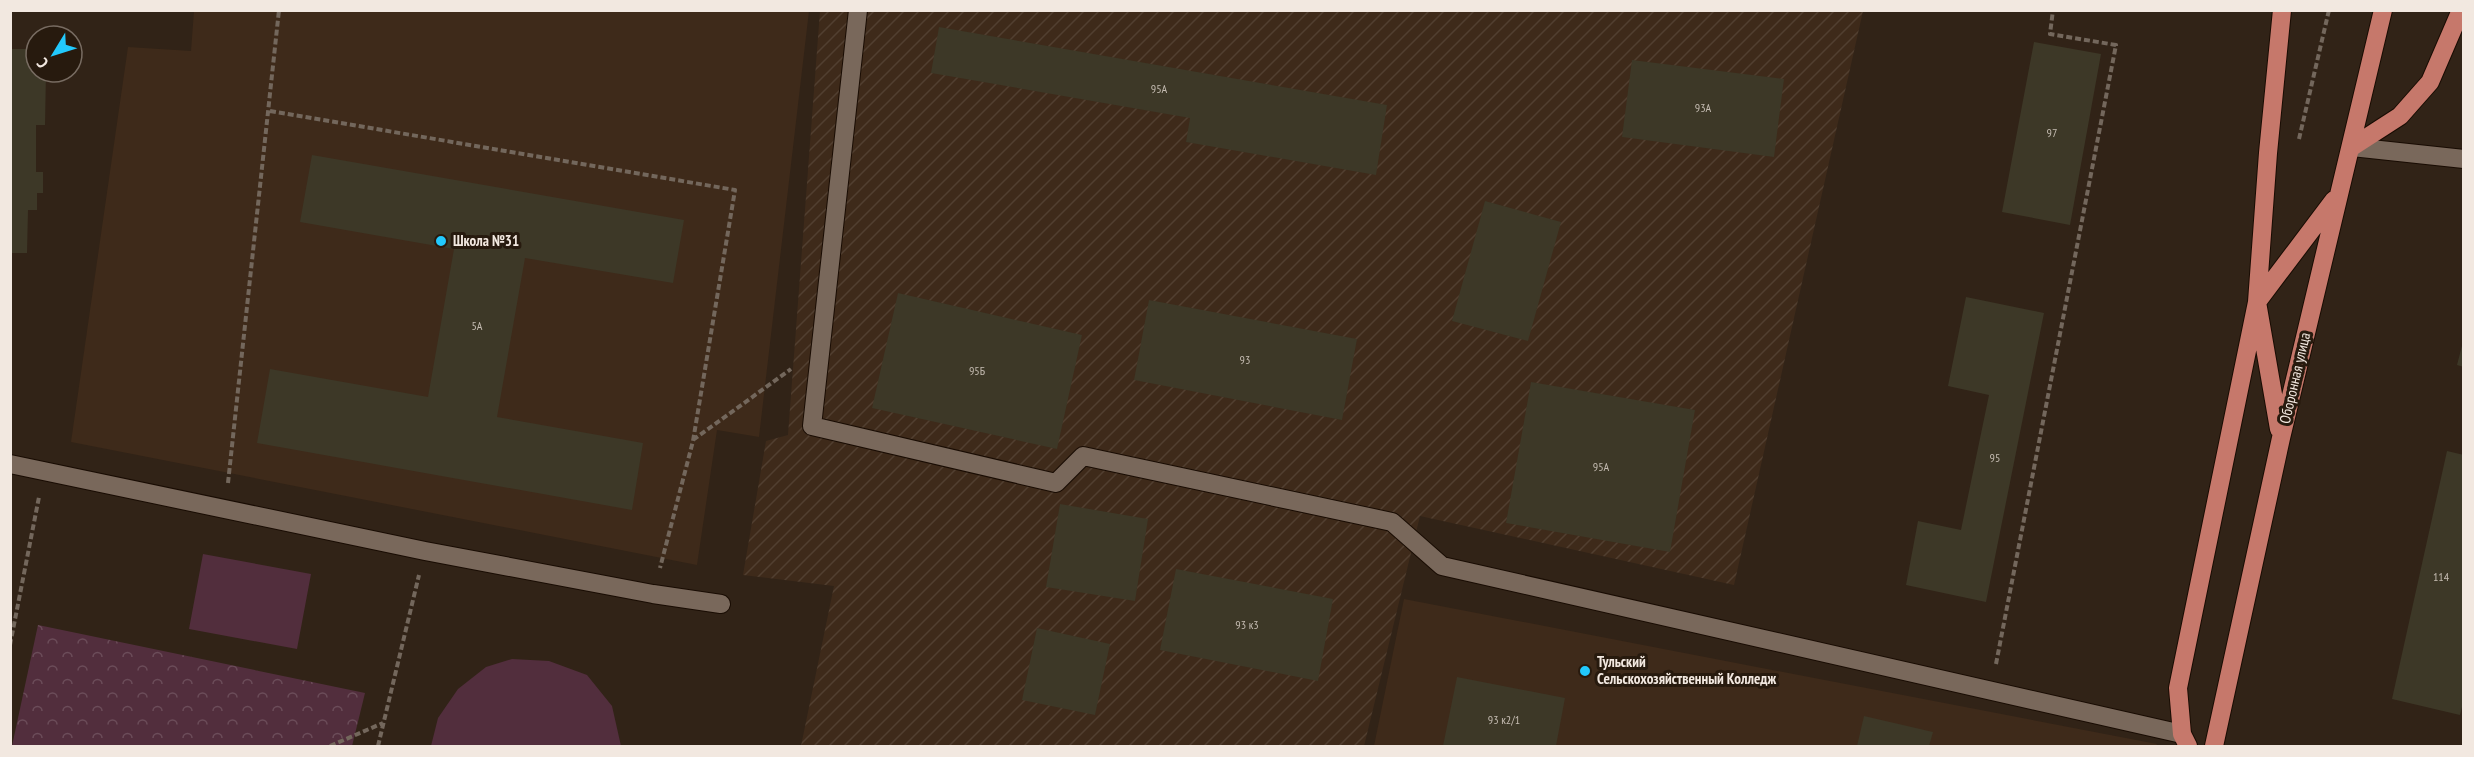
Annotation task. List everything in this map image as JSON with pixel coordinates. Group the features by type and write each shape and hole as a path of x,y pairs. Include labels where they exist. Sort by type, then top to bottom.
{"main road":[{"path":"2215,744 2185,740 2178,688 2257,302 2282,10"},
{"name":"Оборонная улица","path":"2215,744 2281,438 2383,10"},
{"path":"2352,147 2400,116 2430,81 2461,10"},
{"path":"2281,438 2257,302 2339,194"}],"lane":[{"path":"858,10 812,426 1056,483 1083,456 1392,522 1442,566 1991,691 2185,740"},
{"path":"2352,147 2463,159"},
{"path":"10,464 425,551 653,594 721,604"}],"path":[{"path":"225,508 270,111 279,10"},
{"path":"1991,691 2116,45 2050,34 2053,10"},
{"path":"2298,146 2329,10"},
{"path":"270,111 735,190 693,441 653,594"},
{"path":"693,441 821,346"},
{"path":"10,645 44,470"},
{"path":"378,747 425,551"},
{"path":"330,747 384,722"}],"shaded area":[{"name":"Школа №31","path":"194,11 809,11 759,437 717,430 697,565 71,442 128,47 191,51"},
{"path":"820,11 1863,11 1734,585 1420,516 1364,746 801,746 834,586 743,575 766,441 788,435"},
{"name":"Тульский Сельскохозяйственный Колледж","path":"1404,599 2157,744 2156,746 1374,746"}],"green space":[{"path":"203,554 311,574 297,649 189,629"},
{"path":"38,625 365,693 352,746 12,746"},
{"path":"512,659 549,661 587,675 612,706 621,746 431,746 438,718 458,689 486,667"}],"building":[{"path":"939,27 1387,105 1376,175 1186,142 1190,118 931,73"},
{"path":"2034,42 2101,54 2070,225 2002,212"},
{"path":"10,49 24,49 24,84 46,84 45,125 36,125 36,172 43,172 43,193 37,193 37,210 28,210 27,253 10,253"},
{"path":"1632,60 1784,79 1774,157 1622,137"},
{"path":"312,155 684,220 673,283 525,258 497,417 643,443 632,510 257,443 270,369 428,397 454,249 300,222"},
{"path":"1485,201 1561,222 1528,341 1452,321"},
{"path":"898,293 1082,335 1057,449 872,408"},
{"path":"1966,297 2044,313 1986,602 1906,585 1918,521 1961,530 1989,395 1948,386"},
{"path":"1149,300 1357,339 1342,420 1134,380"},
{"path":"2464,342 2464,367 2457,365"},
{"path":"1531,382 1695,410 1670,552 1506,523"},
{"path":"2447,451 2464,455 2464,699 2460,715 2392,699"},
{"path":"1060,504 1148,519 1135,601 1046,587"},
{"path":"1176,569 1333,599 1318,681 1160,650"},
{"path":"1037,628 1110,644 1095,715 1022,700"},
{"path":"1457,677 1565,698 1556,746 1443,746"},
{"path":"1864,716 1933,732 1929,746 1857,746"}],"place":[{"name":"Школа №31","path":"441,241"},
{"name":"Тульский Сельскохозяйственный Колледж","path":"1585,671"}]}
